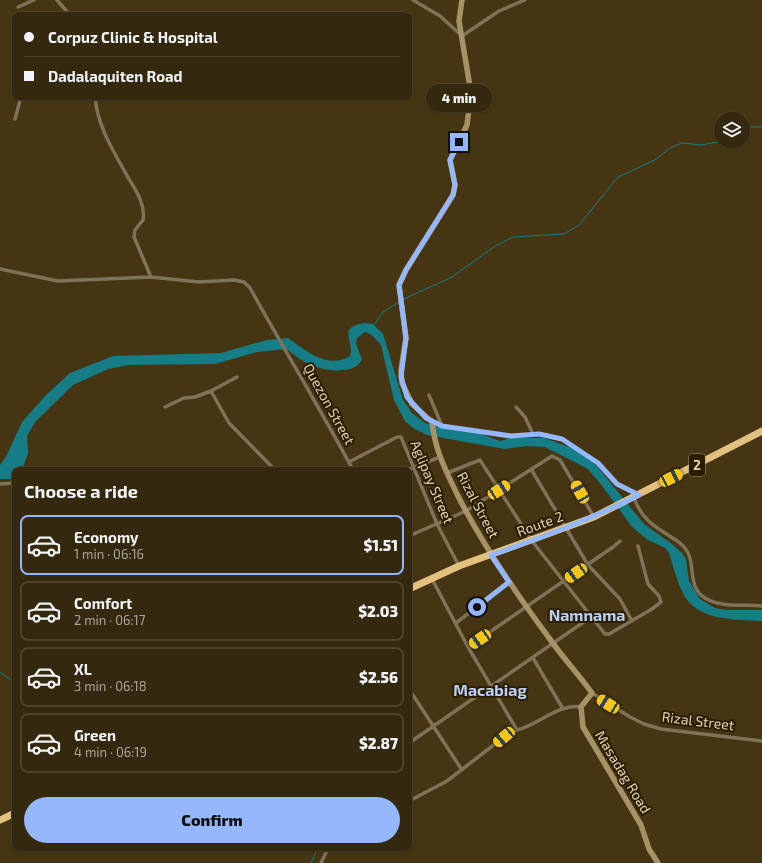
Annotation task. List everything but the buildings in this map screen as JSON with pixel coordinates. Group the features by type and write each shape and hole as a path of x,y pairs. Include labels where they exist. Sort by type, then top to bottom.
{"highway":[{"name":"Route 2","path":"412,588 459,566 532,541 594,517 762,431"},
{"path":"0,820 12,814"}],"street":[{"path":"18,7 34,0"},
{"path":"57,0 67,12"},
{"path":"413,0 440,16 462,36"},
{"path":"462,0 459,20 471,94 467,125 450,160 454,190 451,199 406,270 399,285 406,338 401,370 402,383 412,404 432,425 511,436 533,434 554,437 567,442 598,463 617,484 635,497 638,509 646,520 686,549 692,566 693,584 701,595 714,601 732,605 762,606"},
{"path":"462,36 499,11 525,0"},
{"path":"15,119 20,100"},
{"path":"96,100 106,136 135,187 141,202 143,220 135,230 134,237 151,277"},
{"name":"Quezon Street","path":"0,269 58,281 86,281 151,277 199,282 241,281 250,288 352,467"},
{"path":"166,407 184,398 195,397 211,391 237,377"},
{"path":"211,391 229,423 272,467"},
{"path":"429,395 442,426"},
{"path":"516,407 525,417 533,434"},
{"name":"Rizal Street","path":"432,425 434,441 447,473 466,511 491,555 553,644 592,692 630,717 655,728 762,741"},
{"name":"Aglipay Street","path":"349,462 400,437 438,524 459,566"},
{"path":"413,467 440,457"},
{"path":"412,535 466,511 549,457 557,457 572,479 594,517"},
{"path":"447,473 480,460 532,541 606,635 632,621 661,602 659,596 648,584 638,546"},
{"path":"532,469 565,529 588,565 620,599 632,621"},
{"path":"0,484 12,483"},
{"path":"468,647 588,565 620,541"},
{"path":"431,578 468,647 517,730"},
{"path":"456,623 509,582"},
{"path":"412,741 591,617"},
{"path":"533,658 563,709"},
{"path":"412,800 433,790 462,770 504,737 517,730 531,726 563,709 571,706 581,707 592,692"},
{"path":"412,694 462,770"},
{"name":"Masadag Road","path":"581,707 582,722 586,734 641,825 649,849 658,863"},
{"path":"321,863 327,851"}],"water":[{"path":"364,323 373,324 383,334 403,400 412,413 425,423 438,427 475,432 500,441 511,438 544,438 572,448 596,465 644,524 682,553 686,559 689,581 700,599 715,608 726,610 762,610 762,621 717,617 706,614 696,608 688,601 682,591 669,553 665,548 648,540 632,527 588,469 545,447 527,446 504,449 427,435 413,428 405,421 394,400 381,345 372,335 365,332 357,338 356,344 362,359 359,364 350,369 344,370 332,370 314,366 298,358 286,349 257,352 215,364 128,365 108,369 73,385 35,422 27,436 28,453 23,467 12,467 12,479 0,479 0,465 6,457 22,422 46,395 70,373 113,356 221,353 267,340 288,338 317,357 333,361 342,360 350,356 351,350 348,336 351,328"}],"waterway":[{"path":"750,127 762,127"},
{"path":"404,299 452,277 494,247 513,237 564,234 579,225 618,177 655,160 670,148 682,143 701,145 714,143"},
{"path":"374,325 383,312 399,302"},
{"path":"0,672 12,681"},
{"path":"311,863 317,851"}],"district":[{"name":"Namnama","path":"587,615"},
{"name":"Macabiag","path":"490,690"}],"route":[{"path":"459,142 451,154 450,160 455,185 453,195 406,270 399,285 399,295 406,338 401,377 407,397 417,410 426,418 442,426 520,437 539,434 562,439 598,463 617,484 639,495 594,517 565,529 491,555 509,582 477,607"}]}
